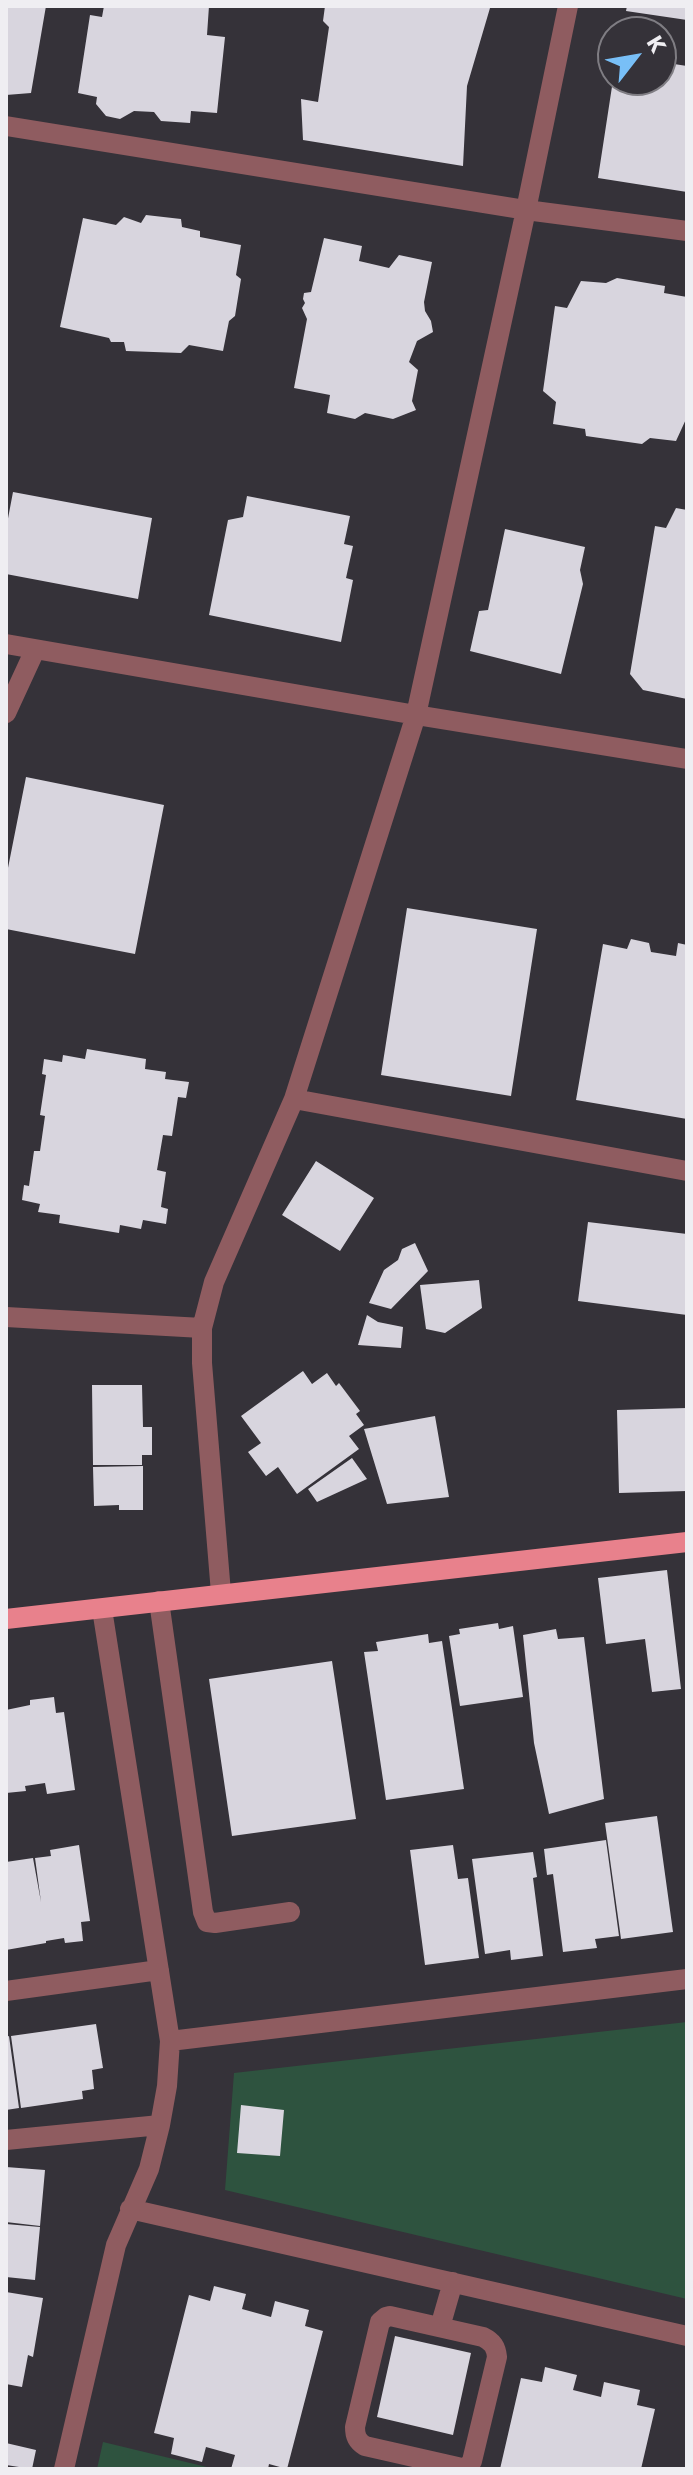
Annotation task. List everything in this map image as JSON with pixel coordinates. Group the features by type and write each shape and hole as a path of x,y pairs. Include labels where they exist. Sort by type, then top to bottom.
{"main road":[{"path":"6,1619 687,1542"}],"street":[{"path":"221,1593 202,1363 202,1328 214,1282 294,1099 416,715 568,6"},
{"path":"6,126 526,210 687,231"},
{"path":"6,644 687,759"},
{"path":"6,713 35,650"},
{"path":"294,1099 687,1171"},
{"path":"6,1317 202,1328"},
{"path":"159,1601 203,1912 207,1922 290,1912"},
{"path":"64,2469 116,2245 149,2169 160,2125 170,2041 102,1609"},
{"path":"6,1991 159,1970"},
{"path":"170,2041 687,1979"},
{"path":"6,2140 160,2125"},
{"path":"130,2209 687,2336"},
{"path":"440,2327 453,2282"},
{"path":"390,2316 440,2327 483,2337 491,2341 496,2349 472,2461 468,2467 365,2446 355,2434 380,2322 390,2316"}],"green space":[{"path":"687,2022 687,2299 225,2190 234,2073"},
{"path":"103,2442 215,2469 97,2469"}],"building":[{"path":"6,6 46,6 31,93 6,95"},
{"path":"104,6 209,6 207,35 225,37 217,113 191,111 190,123 161,121 154,112 134,111 120,119 106,116 96,104 97,97 78,93 90,15 102,17"},
{"path":"325,6 490,8 467,86 463,166 303,140 301,99 318,102 329,27 323,21"},
{"path":"627,6 687,6 687,20 677,16 626,11"},
{"path":"677,64 687,66 687,192 598,178 611,96 677,96"},
{"path":"146,215 181,219 182,227 200,231 200,237 241,245 236,275 241,279 235,316 229,321 223,351 189,345 181,353 126,351 124,342 111,342 109,338 60,327 83,218 116,225 124,217 141,223"},
{"path":"324,238 362,246 359,261 389,268 399,255 432,262 424,302 433,332 417,341 409,362 418,370 412,401 416,410 393,419 365,413 355,419 327,413 330,395 294,388 307,319 302,308 304,293 311,292"},
{"path":"617,278 665,286 664,293 687,297 687,417 676,441 650,438 642,444 586,436 585,429 553,424 556,402 543,391 555,306 567,308 581,281 606,283"},
{"path":"13,492 152,518 138,599 6,574 6,529"},
{"path":"247,496 350,516 344,544 353,546 346,578 353,580 341,642 209,615 228,520 243,517"},
{"path":"676,508 687,510 687,699 643,690 630,674 655,526 666,528"},
{"path":"505,529 585,547 580,570 583,584 561,674 470,651 479,611 488,610"},
{"path":"26,777 164,805 135,954 6,929 6,878"},
{"path":"407,908 537,929 511,1096 381,1075"},
{"path":"631,939 649,943 651,952 676,956 678,943 687,945 687,1119 576,1100 603,944 627,949"},
{"path":"87,1049 146,1059 145,1069 166,1072 165,1079 189,1082 186,1098 178,1097 172,1136 163,1135 157,1170 166,1172 161,1207 168,1209 166,1224 143,1220 141,1229 120,1225 119,1233 59,1223 60,1215 38,1212 40,1204 22,1200 24,1185 29,1186 34,1151 40,1151 45,1116 40,1115 46,1075 42,1074 44,1059 62,1062 63,1055 85,1059"},
{"path":"316,1161 374,1198 340,1251 282,1215"},
{"path":"588,1222 687,1234 687,1315 578,1301"},
{"path":"415,1243 428,1271 391,1309 369,1303 384,1270 398,1260 402,1249"},
{"path":"479,1280 482,1308 445,1333 426,1329 420,1285"},
{"path":"367,1315 378,1322 403,1327 401,1348 358,1345"},
{"path":"303,1371 312,1384 327,1373 336,1386 339,1383 360,1411 356,1414 364,1425 349,1436 359,1449 297,1494 278,1467 266,1476 248,1452 261,1443 241,1416"},
{"path":"92,1385 142,1385 143,1427 152,1427 152,1455 142,1455 142,1465 93,1465"},
{"path":"687,1408 687,1491 619,1493 617,1410"},
{"path":"435,1416 449,1497 387,1504 364,1429"},
{"path":"352,1458 367,1479 317,1502 308,1489"},
{"path":"143,1466 143,1510 119,1510 119,1505 94,1506 93,1467"},
{"path":"667,1570 681,1689 652,1692 645,1639 606,1644 598,1578"},
{"path":"498,1623 499,1629 513,1626 523,1697 460,1706 449,1636 460,1634 459,1629"},
{"path":"556,1629 558,1639 584,1637 604,1799 549,1814 534,1743 523,1635"},
{"path":"428,1634 429,1643 442,1641 464,1789 386,1800 364,1652 378,1651 376,1642"},
{"path":"332,1661 356,1819 232,1836 209,1679"},
{"path":"54,1697 56,1713 64,1712 75,1790 47,1794 45,1783 25,1786 26,1791 6,1793 6,1710 30,1705 30,1700"},
{"path":"657,1816 673,1932 621,1939 605,1823"},
{"path":"606,1840 619,1936 595,1939 597,1948 563,1952 553,1874 547,1875 544,1849"},
{"path":"79,1845 90,1921 81,1922 83,1941 65,1943 64,1938 6,1950 6,1862 33,1858 41,1902 35,1858 51,1856 50,1850"},
{"path":"453,1845 458,1879 468,1878 479,1958 425,1965 410,1850"},
{"path":"533,1852 537,1877 533,1878 543,1956 511,1960 510,1950 485,1954 472,1859"},
{"path":"96,2024 103,2068 92,2070 94,2089 82,2091 83,2099 21,2108 11,2036"},
{"path":"9,2036 19,2108 6,2110 6,2037"},
{"path":"241,2105 284,2110 280,2156 237,2153"},
{"path":"6,2167 45,2170 40,2226 6,2222"},
{"path":"6,2224 40,2227 35,2280 6,2277"},
{"path":"214,2286 246,2294 242,2309 271,2317 275,2301 309,2310 305,2326 323,2331 287,2469 269,2464 268,2469 231,2469 235,2455 206,2447 202,2462 171,2454 174,2438 154,2433 189,2295 210,2301"},
{"path":"6,2292 43,2298 33,2357 28,2355 22,2387 6,2384"},
{"path":"395,2336 471,2353 453,2435 377,2417"},
{"path":"545,2367 577,2375 573,2390 601,2397 604,2382 640,2390 637,2405 655,2409 641,2469 500,2469 521,2378 542,2382"},
{"path":"6,2443 36,2450 32,2469 6,2465"}]}
